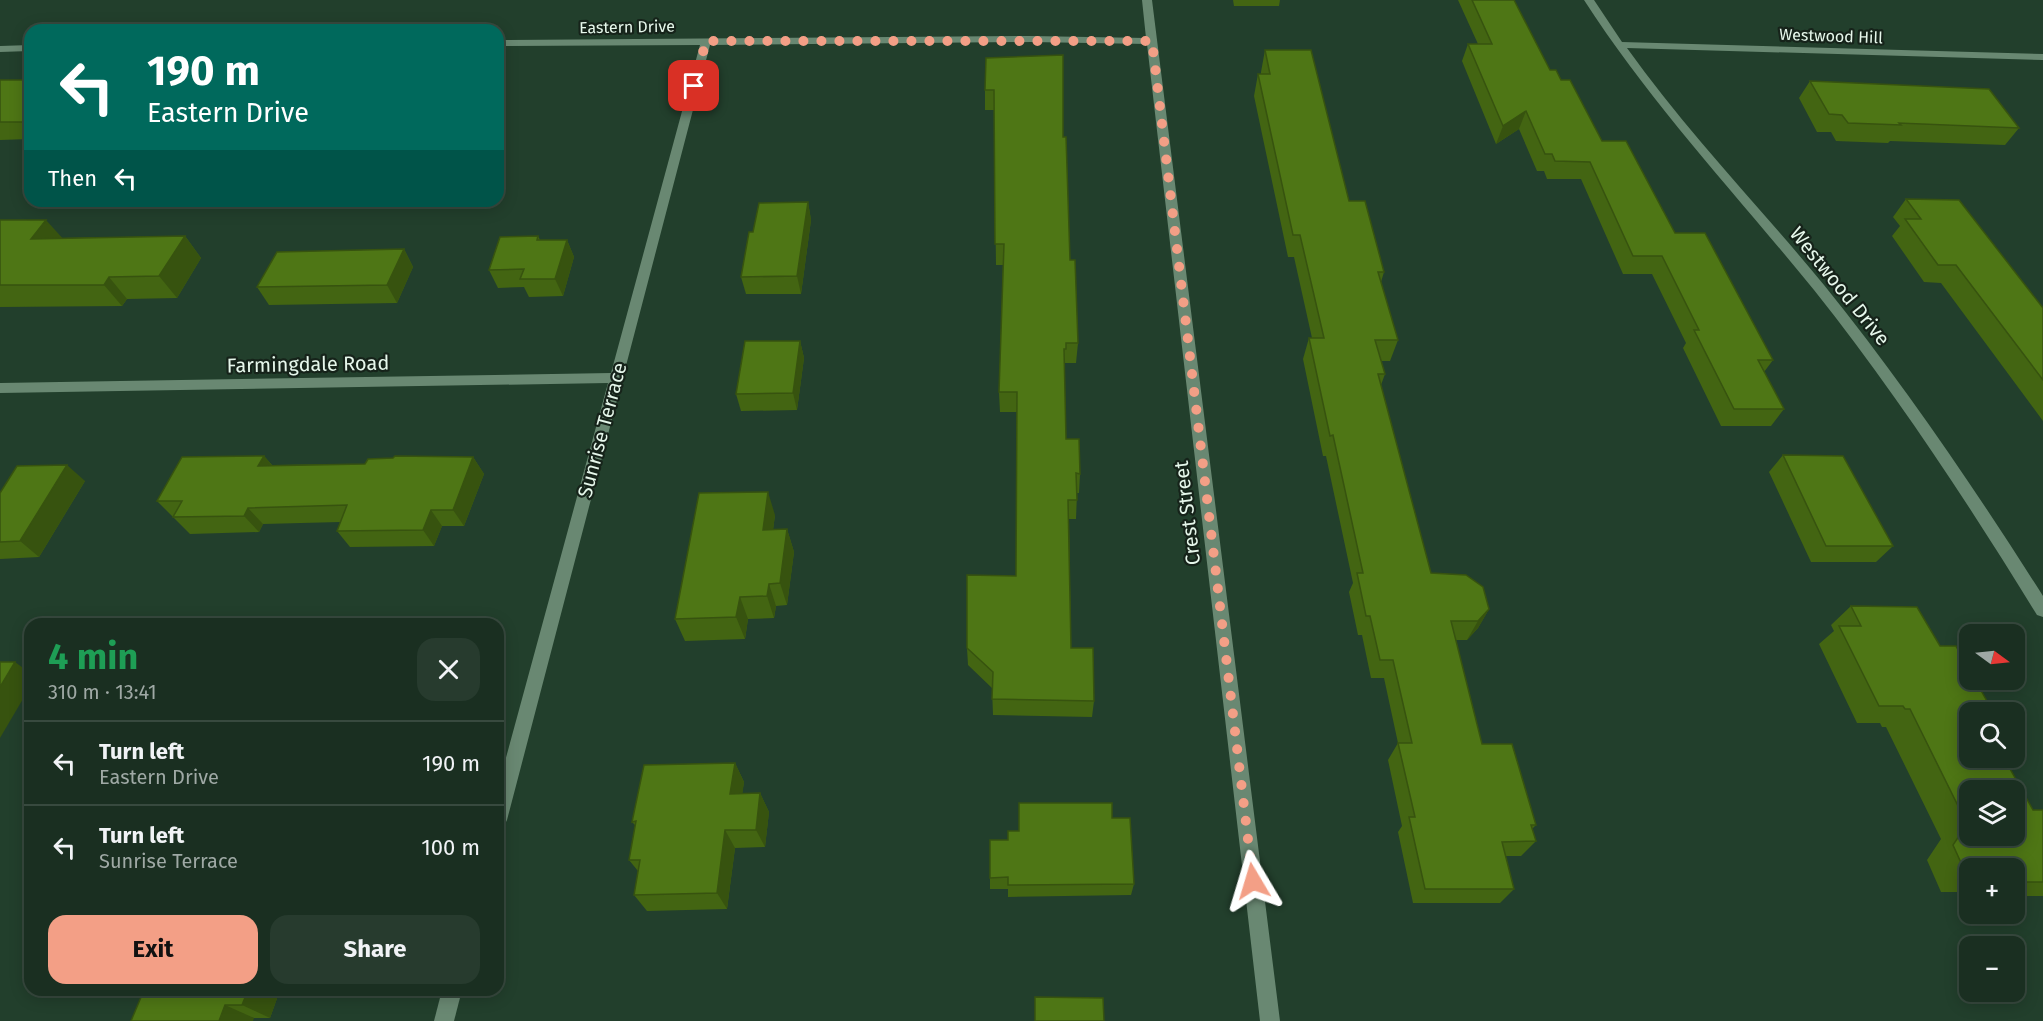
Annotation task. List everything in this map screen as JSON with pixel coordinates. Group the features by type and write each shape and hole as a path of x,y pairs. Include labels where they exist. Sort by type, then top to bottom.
{"street":[{"name":"Crest Street","path":"1147,0 1269,1021"},
{"name":"Westwood Drive","path":"1589,0 1618,45 1873,356 1957,474 2043,610"},
{"name":"Sunrise Terrace","path":"504,798 706,41"},
{"name":"Eastern Drive","path":"504,43 1152,41"},
{"name":"Westwood Hill","path":"1618,45 2043,57"},
{"path":"0,49 24,48"},
{"name":"Farmingdale Road","path":"0,388 616,378"},
{"path":"444,1021 450,996"}],"building":[{"path":"1472,0 1514,0 1550,70 1556,70 1561,80 1570,80 1602,141 1626,141 1675,233 1705,233 1773,360 1758,360 1784,409 1734,409 1694,330 1699,330 1662,256 1633,256 1590,162 1555,161 1552,154 1545,154 1526,111 1503,126 1468,44 1492,44"},
{"path":"1265,50 1311,50 1349,201 1365,201 1384,272 1378,272 1398,340 1375,340 1385,374 1378,374 1431,573 1466,575 1483,587 1489,609 1478,621 1451,621 1482,744 1512,744 1536,825 1531,825 1536,841 1502,842 1514,889 1425,889 1409,817 1415,817 1398,743 1412,743 1393,660 1380,660 1370,616 1366,616 1357,573 1363,573 1309,338 1324,338 1300,235 1293,235 1258,74 1270,74"},
{"path":"1063,55 1063,137 1066,137 1070,260 1075,260 1078,343 1066,343 1066,349 1064,349 1066,439 1079,439 1080,474 1076,473 1077,500 1068,500 1071,648 1093,648 1094,701 992,699 993,672 967,648 967,575 1016,576 1017,392 999,392 1004,244 995,244 994,90 985,90 986,58"},
{"path":"0,80 24,80 24,122 0,122"},
{"path":"1810,81 1989,89 2019,128 1848,123 1842,115 1829,114"},
{"path":"1906,199 1959,200 2043,308 2043,380 1956,265 1938,265 1905,219 1921,219"},
{"path":"808,202 797,276 741,277 749,232 753,232 759,203"},
{"path":"0,220 46,220 31,239 185,236 159,276 109,277 104,285 0,285"},
{"path":"538,236 537,240 567,240 555,279 520,279 524,269 489,270 500,237"},
{"path":"404,249 387,285 257,287 277,252"},
{"path":"745,341 800,341 793,393 736,394"},
{"path":"1783,455 1843,456 1893,546 1826,546"},
{"path":"264,456 258,466 365,464 368,459 395,456 473,457 453,510 431,510 423,530 337,531 347,505 248,508 244,516 173,517 182,501 157,501 182,457"},
{"path":"67,465 20,541 0,542 0,493 17,466"},
{"path":"768,492 763,530 787,529 780,583 769,584 767,596 740,597 736,617 675,619 699,493"},
{"path":"1851,606 1917,607 1940,646 1956,646 1959,651 1959,690 1981,690 1987,702 1959,702 1959,768 2010,768 2016,780 1959,780 1959,808 1910,709 1905,709 1903,706 1879,706 1839,626 1861,626"},
{"path":"0,662 15,662 0,687"},
{"path":"735,763 730,794 760,793 756,830 725,830 717,893 634,895 640,860 629,860 636,821 632,822 644,765"},
{"path":"2025,796 2033,810 2043,810 2043,882 2025,882 2025,858 1959,858 1953,845 1959,836 1959,846 2025,846"},
{"path":"1019,803 1112,803 1112,818 1130,818 1134,884 1008,885 1008,877 990,878 990,840 1008,840 1008,831 1019,831"},
{"path":"141,996 246,996 242,1005 225,1005 219,1021 131,1021"},
{"path":"1035,997 1103,998 1104,1021 1035,1021"}],"route":[{"path":"694,86 706,41 1031,39 1152,41 1253,881"}]}
